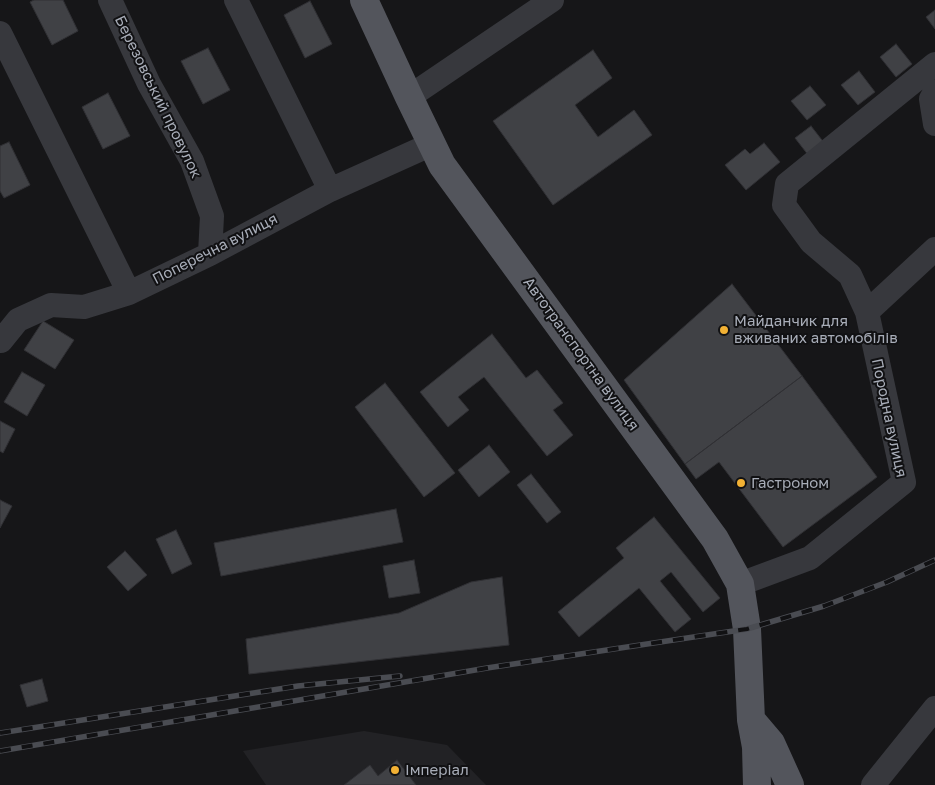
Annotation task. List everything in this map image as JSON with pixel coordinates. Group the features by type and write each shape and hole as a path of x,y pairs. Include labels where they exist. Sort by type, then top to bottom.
{"main road":[{"name":"Автотранспортна вулиця","path":"364,0 442,165 716,539 740,584 747,629 751,720 756,747 757,785"},
{"path":"751,720 771,743 790,785"}],"street":[{"name":"Березовський провулок","path":"110,0 149,84 192,161 212,216 210,254"},
{"path":"236,0 330,190"},
{"path":"409,97 552,0"},
{"path":"0,33 129,293"},
{"path":"935,64 787,184 784,205 811,242 850,276 867,312 935,248"},
{"path":"935,92 931,99 935,124"},
{"name":"Поперечна вулиця","path":"0,342 18,320 51,305 84,307 129,293 210,254 330,190 432,144"},
{"name":"Породна вулиця","path":"740,584 810,558 904,482 867,312"},
{"path":"873,785 935,708"},
{"path":"892,785 910,739"}],"shaded area":[{"path":"364,731 447,745 486,785 266,785 243,751"}],"building":[{"path":"34,0 63,0 78,31 52,45 30,2"},
{"path":"310,1 332,44 305,58 284,15"},
{"path":"935,10 935,29 926,17"},
{"path":"896,44 912,64 896,77 880,57"},
{"path":"208,48 230,90 203,104 181,61"},
{"path":"593,50 612,78 575,105 598,137 634,110 652,135 553,205 493,121"},
{"path":"859,71 875,92 858,105 841,85"},
{"path":"810,86 826,105 807,120 791,101"},
{"path":"108,93 130,136 103,149 82,107"},
{"path":"811,126 825,144 809,156 795,138"},
{"path":"9,142 30,185 4,198 0,191 0,146"},
{"path":"764,143 780,162 746,190 725,165 745,149 750,154"},
{"name":"Майданчик для вживаних автомобілів","path":"732,284 802,376 685,464 624,380"},
{"path":"43,321 74,340 55,369 24,350"},
{"path":"492,334 526,378 537,370 563,403 553,410 573,435 547,456 484,377 458,397 469,410 448,427 420,392"},
{"path":"22,372 45,385 27,416 4,402"},
{"path":"802,376 877,477 783,547 719,462 696,479 685,464"},
{"path":"385,383 455,473 424,497 355,407"},
{"path":"0,421 15,429 3,453 0,451"},
{"path":"489,445 510,472 479,497 458,470"},
{"path":"531,474 561,512 547,523 517,485"},
{"path":"0,500 12,506 0,528"},
{"path":"396,509 403,542 221,576 214,543"},
{"path":"654,517 720,598 703,612 671,572 660,581 691,619 675,632 639,588 579,637 558,612 624,558 616,548"},
{"path":"176,530 192,564 172,574 156,539"},
{"path":"125,551 147,575 128,591 107,567"},
{"path":"414,560 420,593 389,598 383,566"},
{"path":"502,577 509,645 249,674 246,639 399,613 471,582"},
{"path":"42,679 48,701 27,707 20,685"},
{"name":"Імперіал","path":"397,760 416,785 344,785 370,765 378,776"}],"railway":[{"path":"0,751 487,668 747,629 824,606 887,582 935,560"},
{"path":"0,733 298,686 400,676"}],"place":[{"name":"Майданчик для вживаних автомобілів","path":"724,330"},
{"name":"Гастроном","path":"741,483"},
{"name":"Імперіал","path":"395,770"}]}
